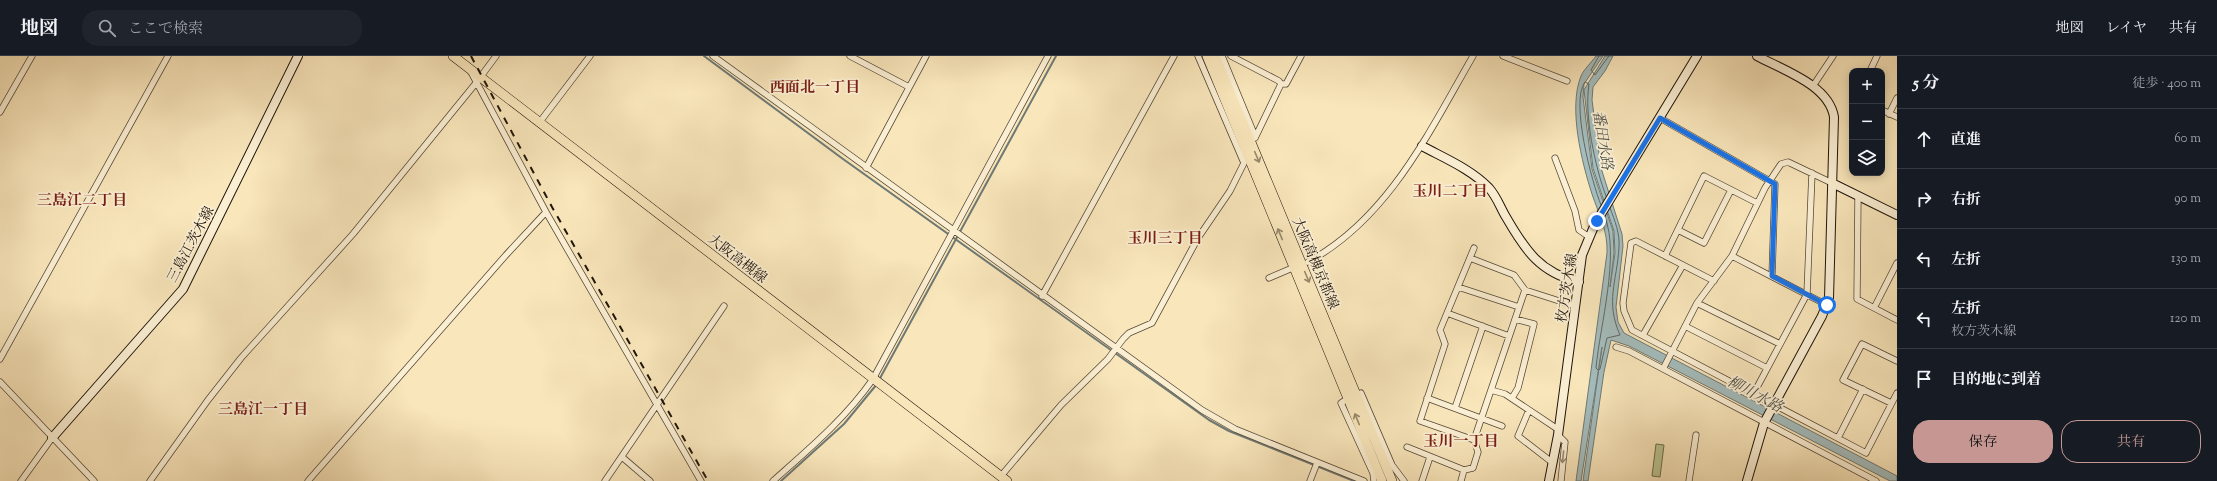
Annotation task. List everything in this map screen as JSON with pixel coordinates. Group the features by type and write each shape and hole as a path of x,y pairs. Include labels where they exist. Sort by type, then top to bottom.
{"main road":[{"name":"三島江茨木線","path":"52,438 183,289 298,56"},
{"name":"大阪高槻線","path":"453,56 469,68 479,80 540,124 1004,479"},
{"name":"大阪高槻京都線","path":"1207,56 1382,481"},
{"name":"大阪高槻京都線","path":"1215,56 1392,481"},
{"name":"枚方茨木線","path":"1549,481 1559,432 1582,255 1589,236 1597,221 1697,56"},
{"path":"1747,481 1764,423 1827,305 1829,298 1832,183 1832,108 1828,98 1813,86 1757,56"},
{"path":"1422,146 1475,176 1488,187 1496,197 1523,245 1538,264 1558,276 1579,282"},
{"path":"1832,183 1897,215"}],"street":[{"path":"0,112 32,56"},
{"path":"0,359 168,56"},
{"path":"150,481 208,400 241,358 353,234 479,80 496,56"},
{"path":"540,124 590,56"},
{"path":"712,56 1214,419 1364,481"},
{"path":"850,56 909,87"},
{"path":"866,168 926,56"},
{"path":"773,481 834,427 858,400 873,379 1048,56"},
{"path":"1042,296 1174,56"},
{"path":"1004,479 1061,405 1108,359 1115,348 1129,333 1152,323 1198,238 1230,191 1244,163 1198,56"},
{"path":"1222,56 1254,138 1281,84"},
{"path":"1231,56 1279,81 1281,84"},
{"path":"1281,84 1286,84 1301,56"},
{"path":"1308,262 1342,240 1363,222 1394,187 1422,146 1474,56"},
{"path":"1503,56 1567,81"},
{"path":"1813,86 1833,56"},
{"path":"1871,68 1877,56"},
{"path":"479,80 546,212 701,481"},
{"path":"1889,114 1897,98"},
{"path":"1885,112 1897,118"},
{"path":"1660,118 1775,184 1772,276"},
{"path":"1555,158 1576,211 1579,230 1589,236"},
{"path":"1664,367 1697,303 1732,256 1757,203 1781,164 1788,162 1832,183"},
{"path":"1754,393 1807,294 1812,173"},
{"path":"1665,256 1704,176 1757,203"},
{"path":"1678,230 1704,243 1731,190"},
{"path":"1858,196 1857,300 1897,320"},
{"path":"308,481 506,255 546,212"},
{"path":"1714,281 1636,242 1631,243 1624,311 1632,330 1866,452 1897,393"},
{"path":"1474,248 1440,330 1445,344 1420,421 1474,440"},
{"path":"1732,256 1827,305"},
{"path":"1470,258 1514,275 1525,290 1575,306"},
{"path":"1874,308 1897,263"},
{"path":"1642,335 1683,265"},
{"path":"1269,278 1290,269"},
{"path":"1458,287 1519,307"},
{"path":"1406,447 1464,470 1473,468 1478,452 1474,440 1525,290"},
{"path":"1697,303 1780,344"},
{"path":"605,481 724,306"},
{"path":"1447,313 1509,336"},
{"path":"1512,398 1518,388 1534,324 1515,319"},
{"path":"1455,408 1483,326"},
{"path":"1685,326 1767,368"},
{"path":"1891,403 1843,380 1862,344 1897,361"},
{"path":"1616,347 1664,367 1764,423 1876,481"},
{"path":"0,382 30,411 52,438 94,481"},
{"path":"1838,438 1863,389"},
{"path":"1491,390 1512,398 1559,432 1564,442 1561,481"},
{"path":"1359,394 1361,393 1392,465 1404,481"},
{"path":"1427,398 1502,426"},
{"path":"1344,401 1341,403 1373,473 1374,481"},
{"path":"1529,410 1518,436 1553,463"},
{"path":"1689,481 1696,435"},
{"path":"21,481 52,438"},
{"path":"622,457 650,481"},
{"path":"1422,481 1430,457"},
{"path":"1310,481 1317,462"},
{"path":"1461,481 1464,470"}],"green space":[{"path":"1656,444 1664,445 1660,477 1652,476"}],"water":[{"path":"1596,56 1603,56 1584,84 1583,97 1592,169 1613,231 1614,253 1610,287 1615,253 1614,231 1593,168 1584,90 1605,56 1613,56 1605,71 1593,87 1592,100 1601,168 1622,234 1623,246 1616,307 1618,322 1624,333 1897,476 1897,481 1890,481 1629,346 1611,340 1604,372 1588,481 1583,481 1602,347 1581,481 1576,481 1607,253 1605,230 1584,167 1576,119 1577,89 1581,76"}],"waterway":[{"path":"704,56 843,159 1209,420 1229,431 1354,481"},
{"path":"879,380 1056,56"},
{"path":"781,481 844,424 877,384"}],"railway":[{"path":"471,56 552,207 708,481"}],"district":[{"name":"西面北一丁目","path":"815,87"},
{"name":"玉川二丁目","path":"1450,191"},
{"name":"三島江二丁目","path":"82,200"},
{"name":"玉川三丁目","path":"1165,238"},
{"name":"三島江一丁目","path":"263,409"},
{"name":"玉川一丁目","path":"1461,441"}],"route":[{"path":"1597,221 1660,118 1775,184 1772,276 1827,305"}],"water label":[{"name":"番田水路","path":"1603,140"},
{"name":"柳川水路","path":"1755,394"}]}
